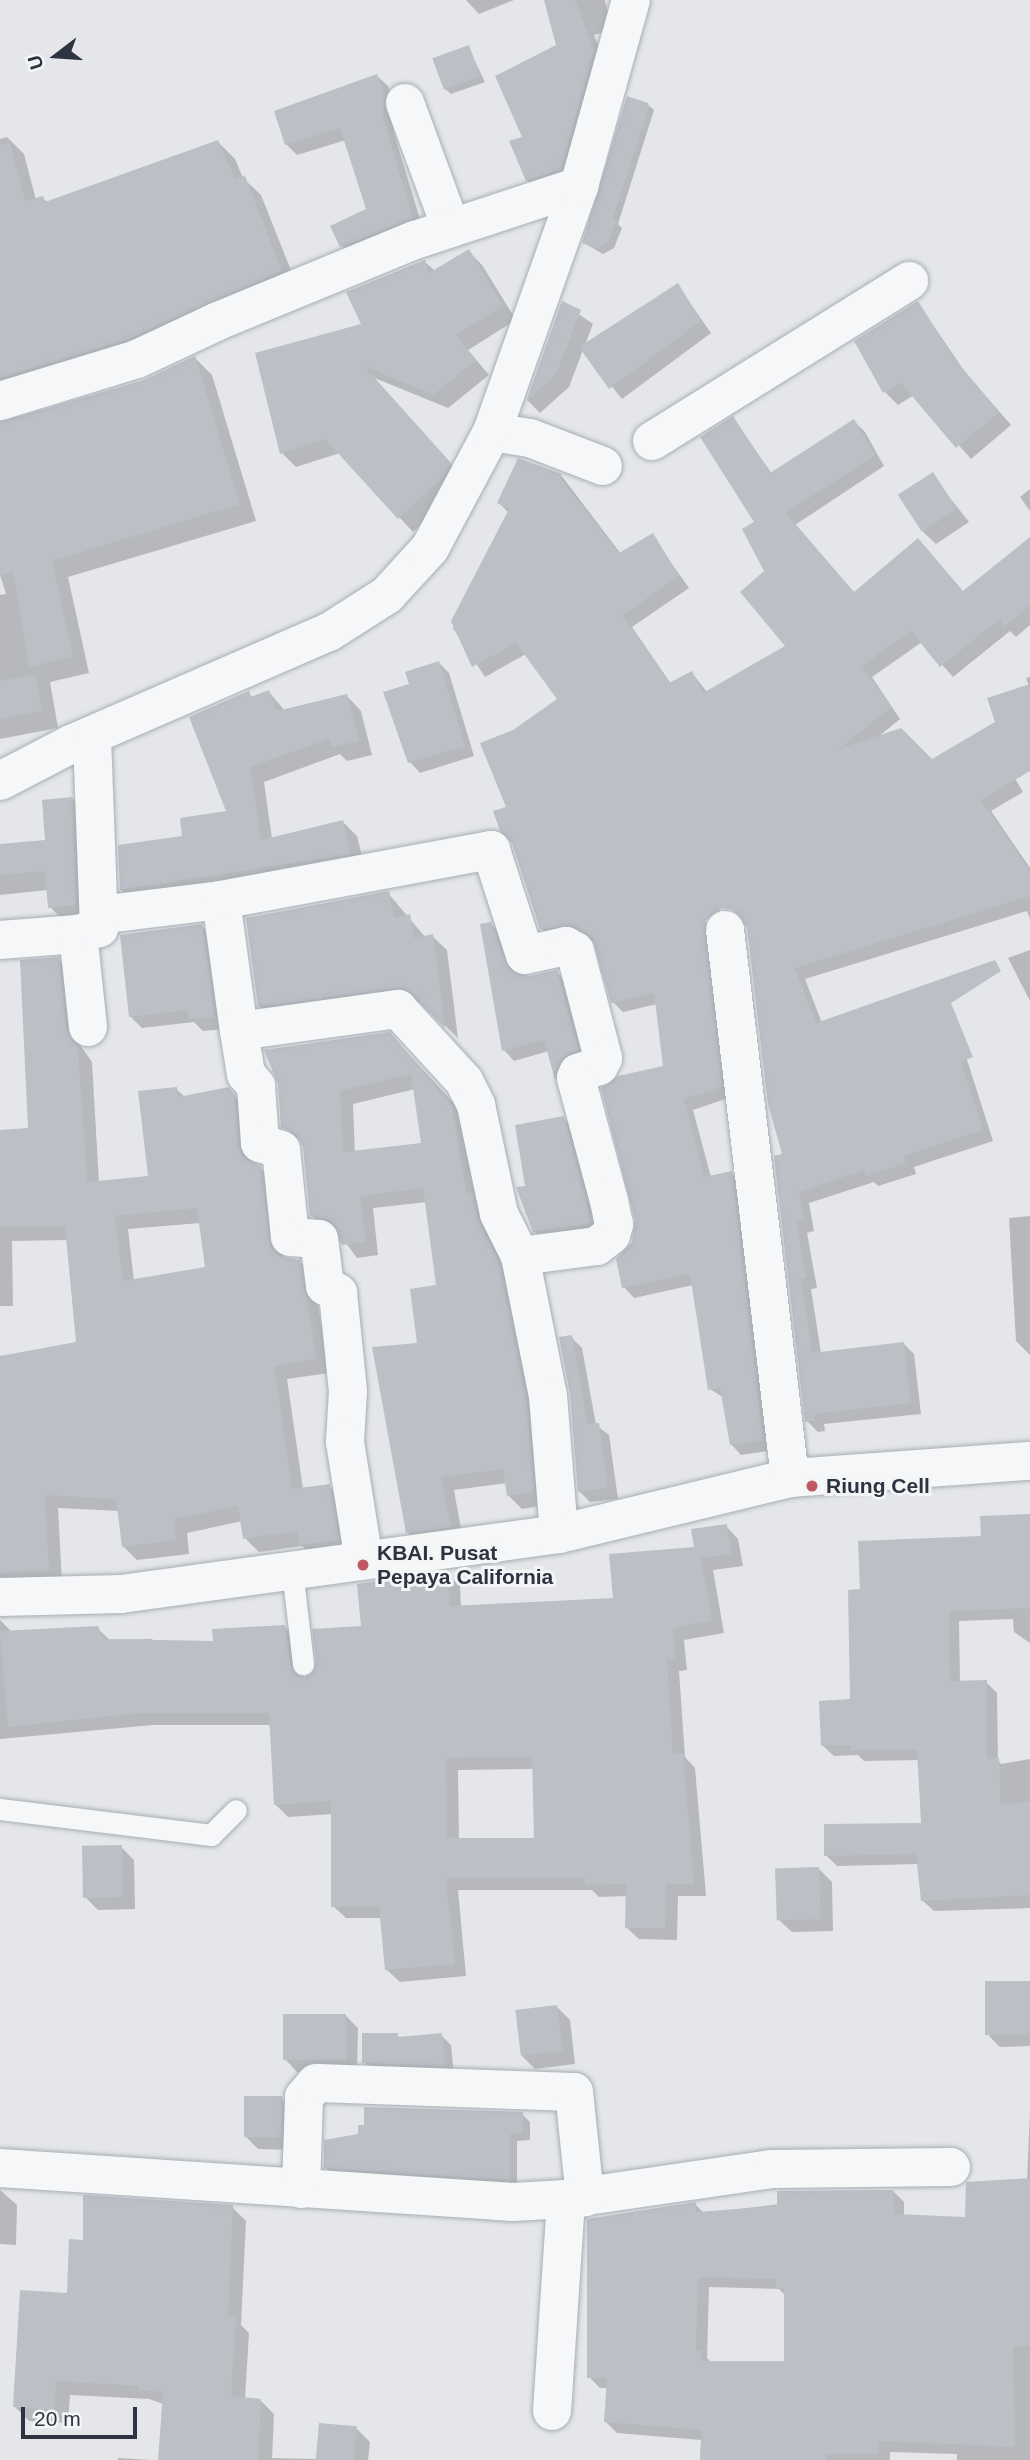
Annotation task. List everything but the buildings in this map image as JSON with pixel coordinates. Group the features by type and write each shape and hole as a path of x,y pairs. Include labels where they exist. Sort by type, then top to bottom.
{"street":[{"path":"0,782 92,737 329,632 387,595 430,548 492,432 579,186 631,0"},
{"path":"405,103 451,228"},
{"path":"0,401 137,359 218,321 451,228 579,186"},
{"path":"652,441 909,281"},
{"path":"492,432 530,438 603,466"},
{"path":"88,1027 92,737"},
{"path":"0,940 491,850 525,955 566,946 575,951 603,1058 599,1066 576,1078 609,1201 614,1224 611,1235 597,1246 520,1256"},
{"path":"221,900 246,1074 256,1086 260,1143 282,1150 290,1237 319,1239 325,1286 338,1293 348,1391 345,1442 363,1560"},
{"path":"725,930 790,1478"},
{"path":"239,1031 391,1009 404,1012 464,1081 476,1105 499,1214 520,1256 548,1396 559,1534"},
{"path":"0,1597 121,1594 559,1534 790,1478 1030,1461"},
{"path":"301,2189 304,2097 316,2083 574,2092 575,2198 552,2411"},
{"path":"0,2168 513,2202 575,2198 771,2169 951,2167"}],"lane":[{"path":"292,1570 303,1664"},
{"path":"0,1809 211,1835 236,1810"}],"place":[{"name":"Riung Cell","path":"812,1486"},
{"name":"KBAI. Pusat Pepaya California","path":"363,1565"}]}
